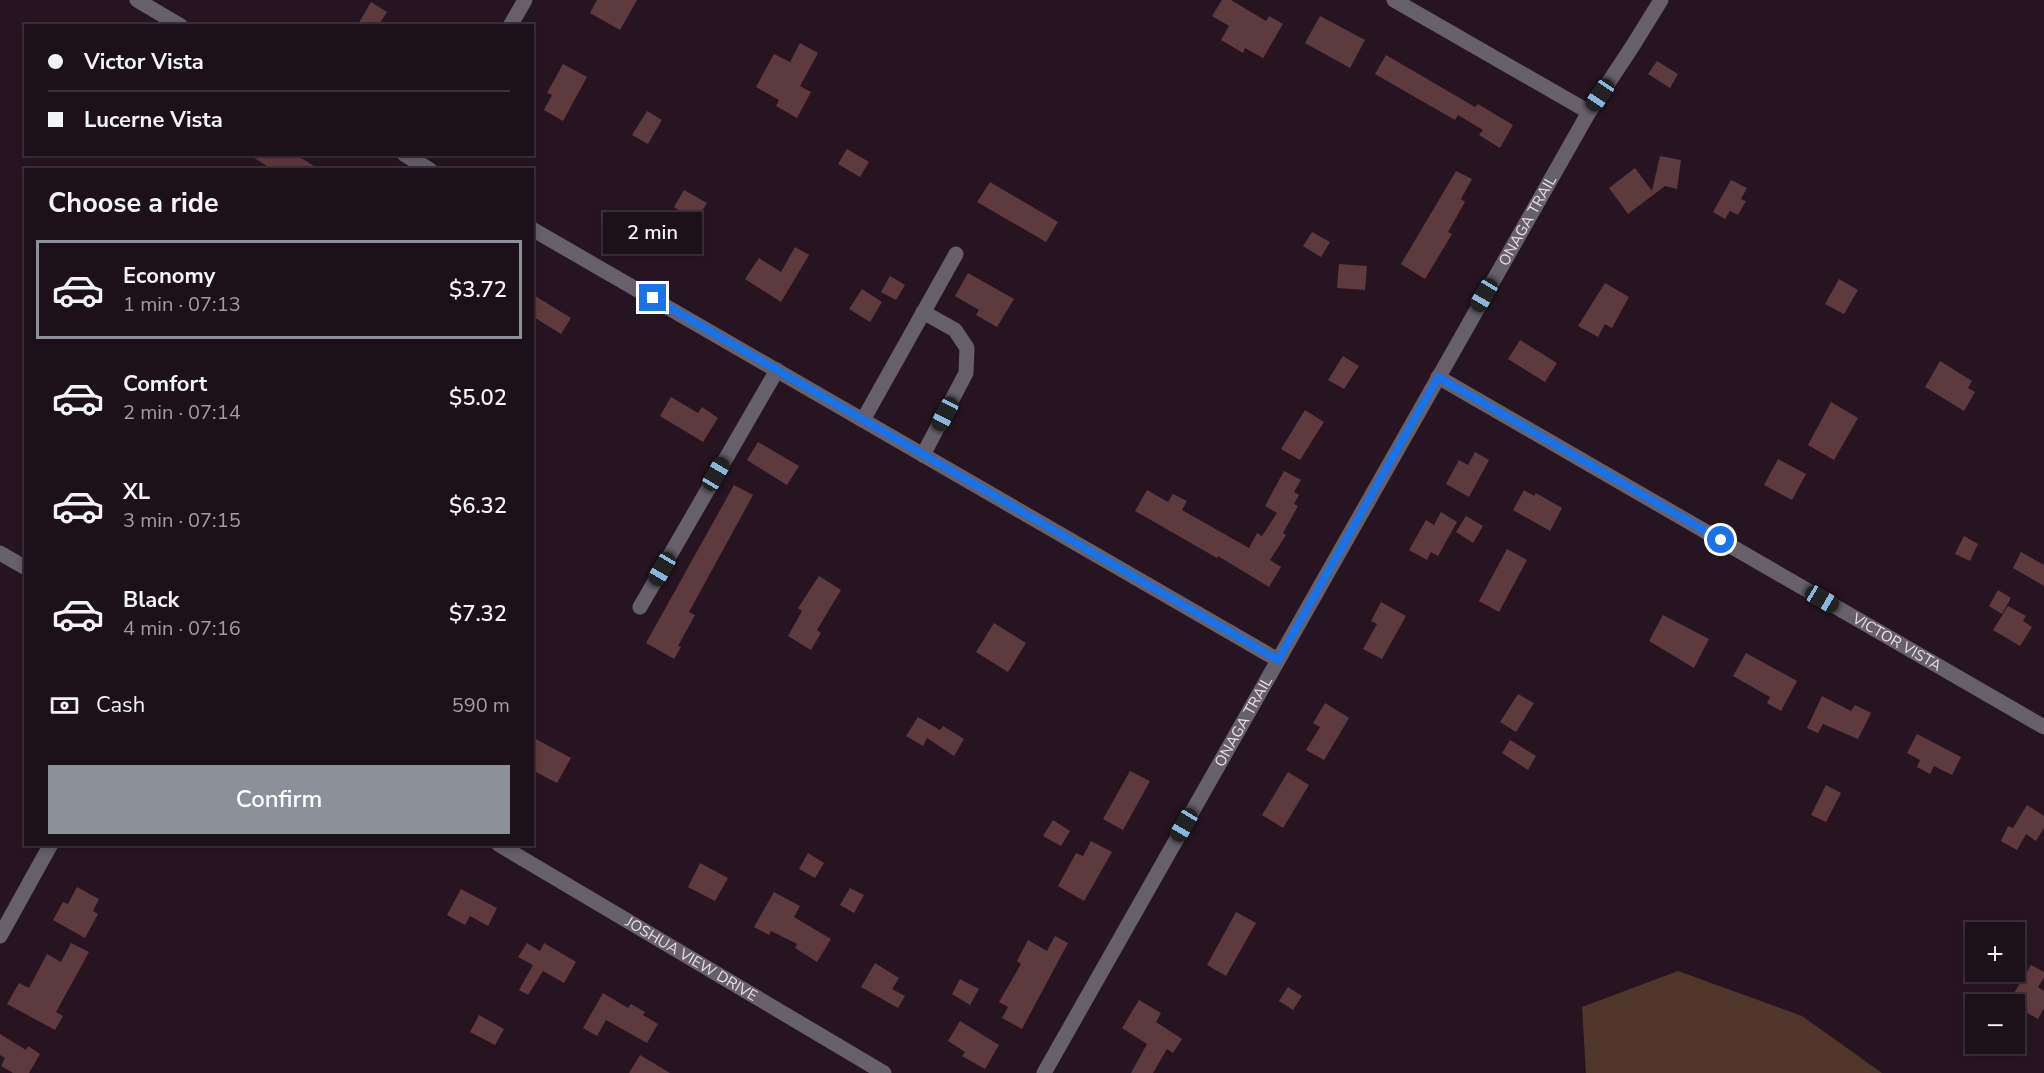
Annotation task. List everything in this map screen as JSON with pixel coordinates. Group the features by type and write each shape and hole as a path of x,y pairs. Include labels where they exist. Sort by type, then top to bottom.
{"street":[{"path":"137,0 178,24"},
{"path":"511,24 525,0"},
{"path":"1394,0 1589,112"},
{"name":"ONAGA TRAIL","path":"1044,1073 1589,112 1661,0"},
{"path":"407,156 427,168"},
{"path":"534,230 1278,660"},
{"path":"863,420 956,254"},
{"path":"923,312 956,330 967,348 966,373 923,454"},
{"path":"640,607 777,370"},
{"name":"VICTOR VISTA","path":"1438,377 2044,728"},
{"path":"0,553 24,567"},
{"path":"0,936 50,846"},
{"name":"JOSHUA VIEW DRIVE","path":"501,846 884,1073"}],"shaded area":[{"path":"1678,971 1802,1016 1882,1073 1586,1073 1582,1007"}],"building":[{"path":"597,0 637,0 620,30 590,13"},
{"path":"1222,0 1231,0 1266,21 1269,16 1283,24 1263,58 1245,48 1243,53 1221,40 1229,26 1212,16"},
{"path":"371,2 387,12 379,24 358,24"},
{"path":"1320,16 1365,40 1350,68 1305,43"},
{"path":"800,43 818,53 800,86 811,92 797,118 776,106 779,100 756,87 774,54 790,62"},
{"path":"1386,55 1475,107 1478,104 1513,125 1500,148 1479,135 1483,130 1458,115 1455,120 1375,74"},
{"path":"1657,61 1678,74 1670,88 1648,74"},
{"path":"563,64 587,77 563,121 544,110 552,95 547,93"},
{"path":"647,111 662,120 648,144 632,135"},
{"path":"847,149 869,162 860,177 838,164"},
{"path":"251,156 298,156 317,168 270,168"},
{"path":"1660,156 1681,160 1677,189 1665,186 1628,214 1609,188 1635,168 1652,191"},
{"path":"1456,171 1472,179 1461,199 1465,202 1448,232 1452,234 1425,279 1401,264"},
{"path":"1731,180 1747,188 1741,199 1746,201 1738,215 1730,211 1725,219 1713,212"},
{"path":"990,182 1058,222 1046,242 977,202"},
{"path":"684,190 707,203 696,221 674,207"},
{"path":"1312,232 1330,242 1321,257 1303,246"},
{"path":"795,247 809,255 781,302 745,279 759,258 781,272"},
{"path":"1339,264 1367,266 1365,290 1337,288"},
{"path":"968,273 1014,299 997,327 976,315 979,310 955,296"},
{"path":"890,276 905,285 896,300 881,292"},
{"path":"1839,279 1858,290 1844,314 1825,304"},
{"path":"1605,283 1629,297 1612,328 1605,324 1598,337 1578,326"},
{"path":"862,289 882,302 870,322 849,309"},
{"path":"534,295 571,318 561,334 534,317"},
{"path":"1520,340 1557,363 1545,382 1508,359"},
{"path":"1343,356 1359,366 1344,389 1328,380"},
{"path":"1940,361 1972,381 1968,388 1975,392 1964,411 1925,387"},
{"path":"671,397 698,413 702,407 718,418 703,442 660,416"},
{"path":"1831,402 1858,418 1834,460 1808,445"},
{"path":"1305,410 1324,422 1300,460 1281,449"},
{"path":"758,442 799,466 787,485 747,460"},
{"path":"1475,452 1489,460 1469,497 1446,484 1459,460 1468,465"},
{"path":"1778,459 1806,474 1792,500 1764,485"},
{"path":"1284,471 1301,480 1294,492 1299,495 1294,504 1298,506 1283,533 1286,535 1270,560 1281,567 1269,587 1218,556 1217,558 1135,511 1147,490 1168,502 1173,494 1187,501 1182,510 1249,548 1257,533 1262,536 1277,513 1265,506"},
{"path":"734,485 753,495 689,612 695,615 678,646 681,647 674,659 646,643"},
{"path":"1524,490 1534,496 1536,493 1562,508 1550,531 1513,510"},
{"path":"1441,512 1457,522 1438,556 1431,552 1427,560 1409,550 1426,520 1434,525"},
{"path":"1466,516 1483,526 1473,543 1456,532"},
{"path":"1964,536 1978,544 1970,561 1955,554"},
{"path":"1507,549 1527,560 1499,612 1479,601"},
{"path":"2021,552 2044,565 2044,586 2013,568"},
{"path":"819,576 841,590 817,630 821,633 811,650 788,636 802,611 798,608"},
{"path":"1998,590 2011,598 2002,614 1989,606"},
{"path":"1381,602 1406,616 1382,659 1363,649 1377,624 1371,621"},
{"path":"2008,606 2026,616 2023,621 2032,627 2020,646 1993,630"},
{"path":"1663,615 1709,639 1694,668 1649,641"},
{"path":"994,623 1026,643 1008,672 976,652"},
{"path":"1746,653 1797,681 1781,711 1767,703 1770,697 1733,676"},
{"path":"1518,694 1534,703 1516,732 1500,722"},
{"path":"1822,696 1851,711 1855,705 1871,713 1858,739 1823,724 1818,733 1807,728"},
{"path":"1325,703 1349,718 1324,760 1306,750 1320,727 1313,723"},
{"path":"918,717 940,730 943,726 964,739 954,756 927,738 923,746 906,736"},
{"path":"1917,734 1961,757 1952,775 1934,766 1930,774 1917,767 1920,760 1907,753"},
{"path":"534,738 571,758 557,783 534,771"},
{"path":"1510,740 1536,756 1528,770 1502,753"},
{"path":"1130,771 1150,781 1123,830 1103,819"},
{"path":"1288,772 1309,785 1283,828 1262,815"},
{"path":"1826,785 1841,793 1826,822 1811,815"},
{"path":"2027,805 2044,816 2044,828 2036,841 2026,834 2017,850 2001,841 2008,826 2013,828"},
{"path":"1053,820 1070,831 1061,846 1043,836"},
{"path":"1091,841 1112,852 1084,901 1058,886 1076,853 1083,856"},
{"path":"808,853 824,863 815,878 799,869"},
{"path":"700,863 728,878 715,901 688,887"},
{"path":"77,887 99,899 93,911 98,914 85,938 53,920 63,902 68,904"},
{"path":"850,888 864,895 854,913 840,905"},
{"path":"461,889 497,908 488,926 470,916 465,925 447,915"},
{"path":"774,892 800,906 794,917 831,939 817,962 795,948 797,944 771,931 769,935 754,927"},
{"path":"1236,912 1256,923 1226,976 1207,965"},
{"path":"1055,936 1068,943 1022,1029 1002,1018 1008,1007 999,1002 1021,964 1017,961 1028,940 1047,951"},
{"path":"71,943 89,952 56,1012 63,1016 55,1030 7,1004 19,983 29,988 47,954 61,962"},
{"path":"527,943 540,951 544,943 576,962 564,983 543,971 528,995 519,990 533,965 518,957"},
{"path":"875,963 899,978 892,989 905,996 898,1008 861,987"},
{"path":"2031,965 2044,972 2044,978 2038,987 2044,991 2044,1008 2038,1019 2025,1012 2025,994 2014,993 2021,982 2025,982 2025,975"},
{"path":"960,979 979,989 970,1005 952,994"},
{"path":"1288,987 1302,996 1293,1010 1279,1001"},
{"path":"603,993 628,1008 631,1004 645,1012 643,1015 658,1024 647,1043 606,1020 597,1036 583,1028"},
{"path":"1139,1000 1161,1013 1156,1022 1182,1039 1173,1053 1167,1049 1153,1073 1131,1073 1147,1044 1122,1028"},
{"path":"479,1015 504,1029 495,1045 470,1032"},
{"path":"960,1021 999,1045 985,1069 962,1056 965,1052 948,1041"},
{"path":"0,1034 26,1050 28,1046 40,1054 29,1073 13,1073 1,1066 5,1058 0,1055"},
{"path":"640,1055 670,1073 629,1073"}],"route":[{"path":"653,298 1278,660 1438,377 1721,540"}]}
